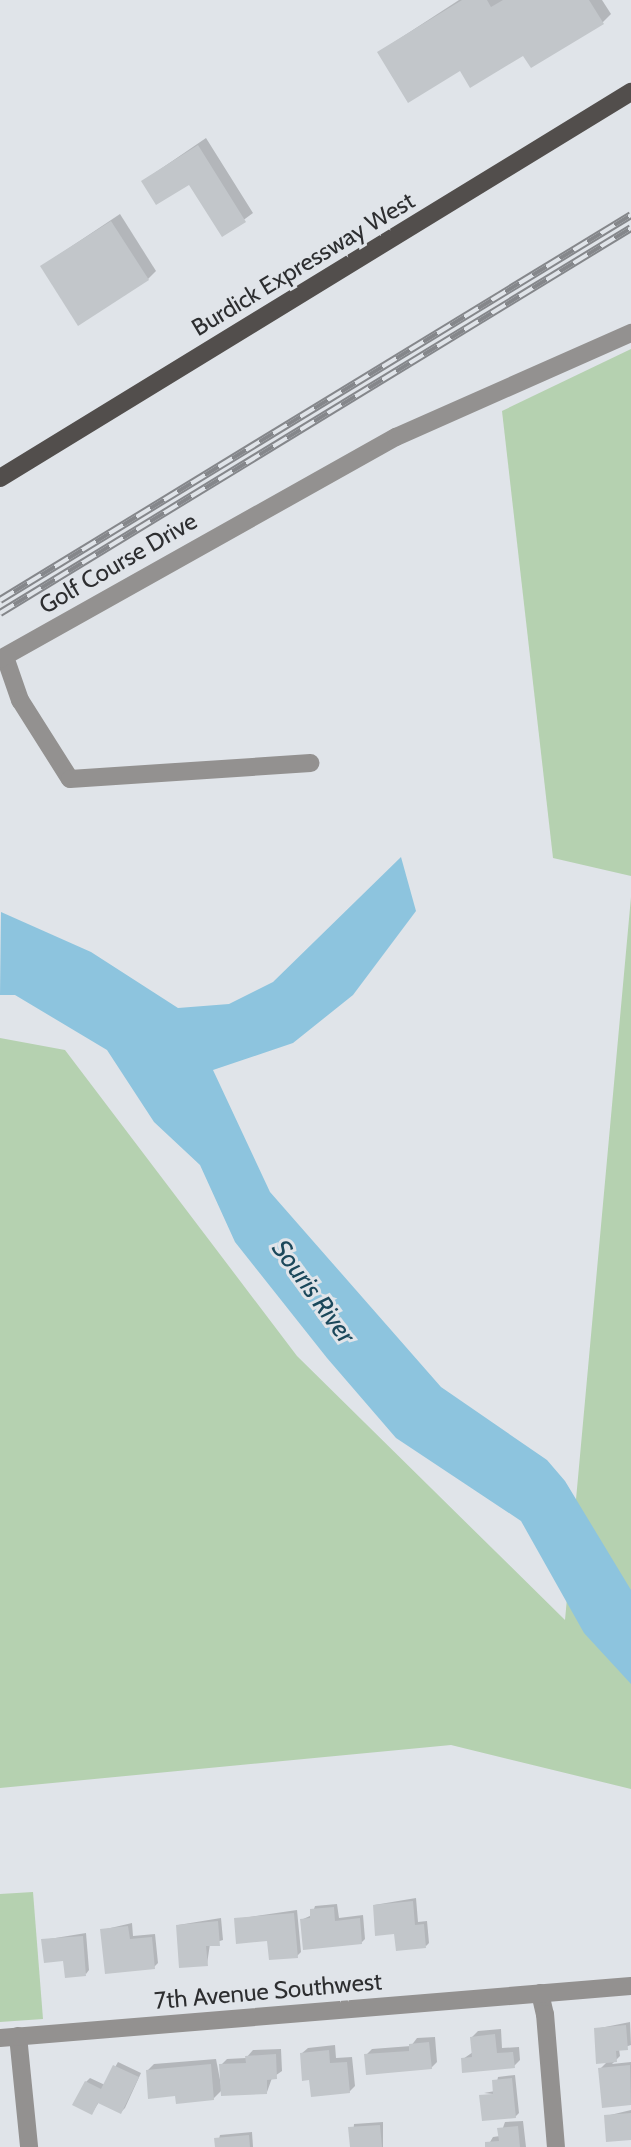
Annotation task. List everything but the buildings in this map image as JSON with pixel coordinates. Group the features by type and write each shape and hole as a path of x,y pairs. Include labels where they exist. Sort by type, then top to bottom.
{"main road":[{"name":"Burdick Expressway West","path":"0,478 631,92"}],"street":[{"name":"Golf Course Drive","path":"310,763 69,779 20,700 2,658 374,448 631,333"},
{"name":"7th Avenue Southwest","path":"9,2037 631,1986"},
{"path":"540,1993 545,2014 556,2147"},
{"path":"9,2037 29,2147"}],"green space":[{"path":"631,349 631,876 553,858 502,411"},
{"path":"631,897 631,1789 451,1745 0,1788 0,1038 65,1050 297,1356 565,1620"},
{"path":"33,1892 43,2019 0,2022 0,1894"}],"water":[{"name":"Souris River","path":"401,857 416,911 353,995 293,1043 213,1070 270,1192 441,1387 547,1460 565,1481 631,1590 631,1684 584,1633 521,1521 396,1438 327,1358 235,1242 200,1165 154,1122 107,1050 15,995 0,995 1,912 91,952 178,1008 229,1004 273,982"}],"railway":[{"path":"0,600 631,215"},
{"path":"0,613 631,228"}]}
